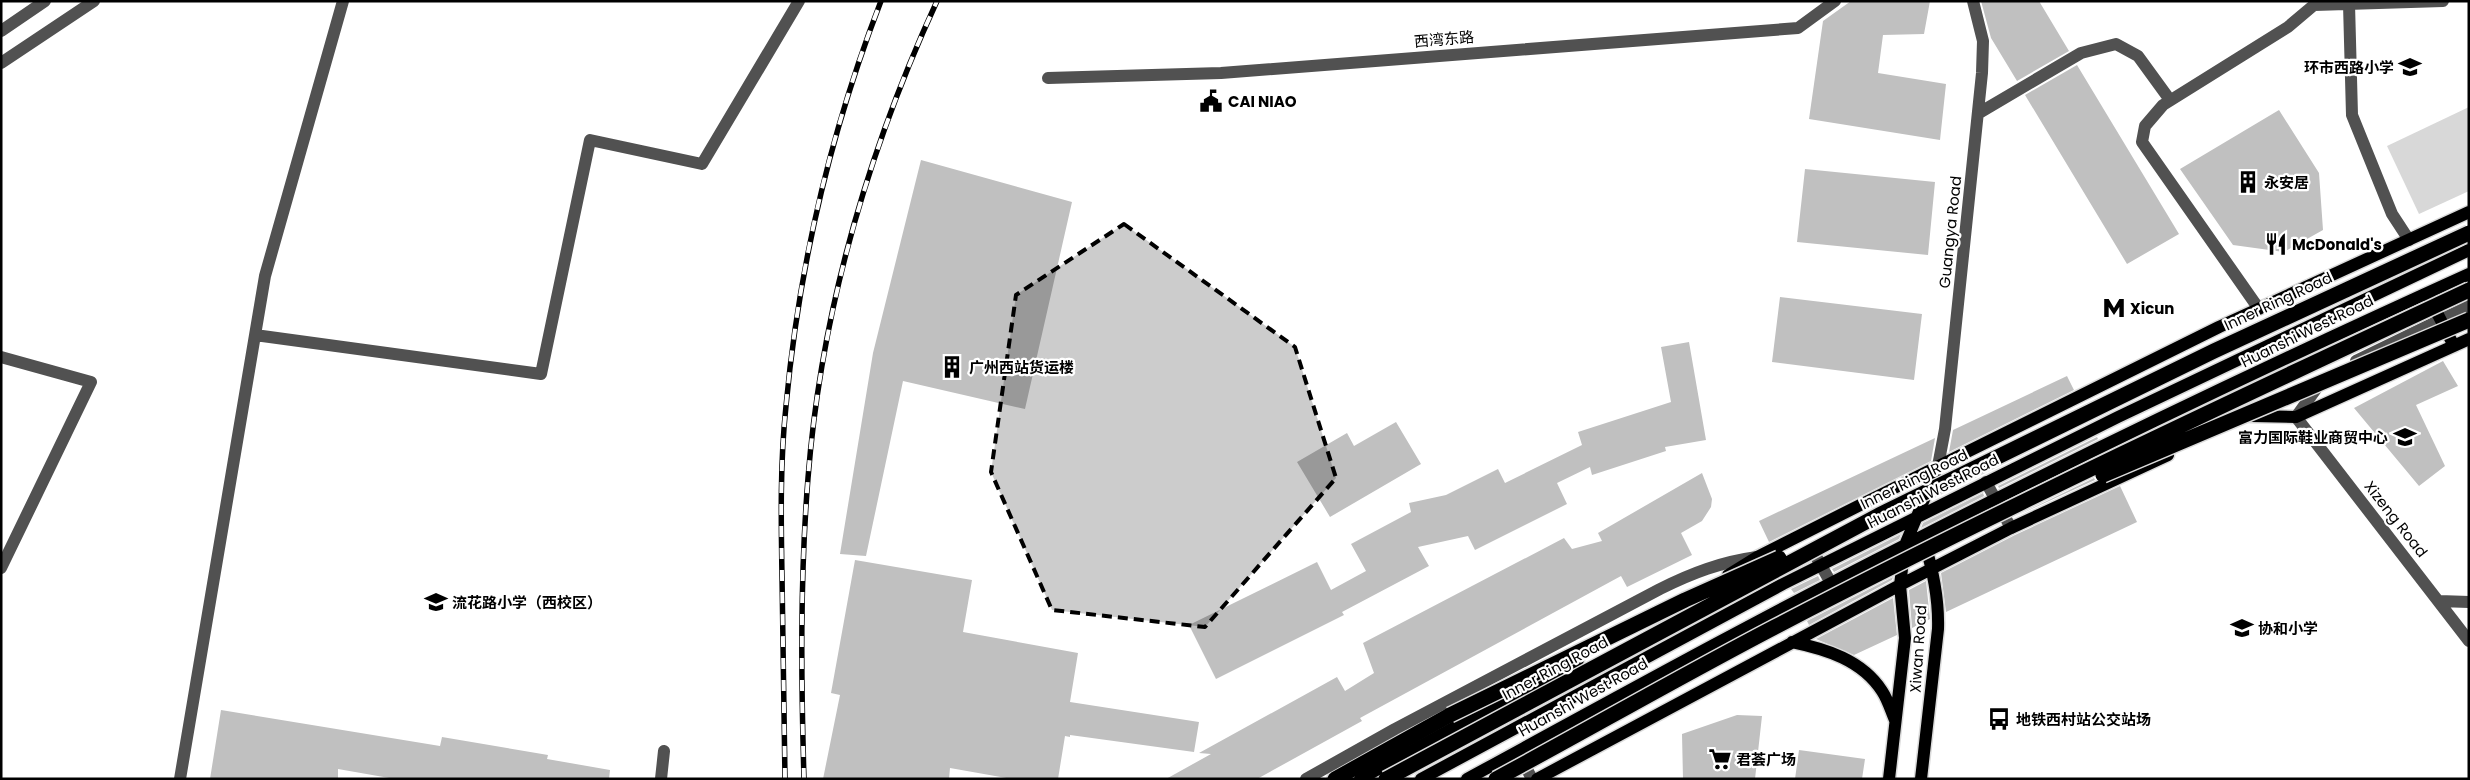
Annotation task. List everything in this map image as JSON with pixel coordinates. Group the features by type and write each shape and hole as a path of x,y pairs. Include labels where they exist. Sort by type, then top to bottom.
{"highway":[{"name":"Inner Ring Road","path":"1386,779 1879,515 2214,350 2469,233"},
{"path":"1496,779 1774,628 1947,541 2240,397 2469,290"},
{"path":"1947,541 2469,320"},
{"path":"1335,779 1450,715 1634,624 1747,571 1879,515"}],"main road":[{"path":"1360,779 1653,619 1757,558 1870,500 2259,309 2469,212"},
{"name":"Huanshi West Road","path":"1421,779 1726,612 1986,482 2300,329 2469,250"},
{"name":"Huanshi West Road","path":"1467,779 1831,583 1994,499 2346,329 2469,274"},
{"path":"2427,293 2454,346"},
{"path":"2183,408 2252,416 2296,417 2469,339"},
{"path":"1538,779 1932,568 2011,528 2252,416"},
{"path":"1870,500 1915,518 1938,466"},
{"name":"Xiwan Road","path":"1915,518 1923,536 1932,568 1938,612 1938,636 1921,779"},
{"name":"Xiwan Road","path":"1889,779 1905,638 1900,585 1905,544 1915,518"},
{"path":"1757,558 1848,551"},
{"path":"1873,561 1932,568"},
{"path":"1792,642 1833,653 1864,672 1882,691 1896,721"}],"street":[{"path":"1,31 45,1"},
{"path":"1,63 94,1"},
{"path":"180,779 265,276 343,1"},
{"path":"255,335 541,374 590,140 702,164 799,1"},
{"name":"西湾东路","path":"1048,78 1221,73 1798,28 1834,1"},
{"name":"Guangya Road","path":"1938,466 1945,429 1979,113 1983,41 1973,1"},
{"path":"2259,309 2142,142 2145,126 2163,105 2288,27 2314,5 2443,1"},
{"path":"2349,4 2352,115 2392,214 2409,240"},
{"path":"1979,113 2081,53 2116,44 2138,56 2170,100"},
{"path":"2252,416 2326,376 2469,306"},
{"path":"1,357 90,382 1,568"},
{"path":"2296,417 2326,376"},
{"name":"Xizeng Road","path":"2296,417 2469,641"},
{"path":"1986,482 2011,528"},
{"path":"1814,553 1831,583"},
{"path":"1306,779 1395,729 1660,589 1700,570 1728,561 1757,558"},
{"path":"2440,601 2469,602"},
{"path":"1482,712 1494,739"},
{"path":"661,779 664,750"},
{"path":"1518,751 1532,779"}],"highlighted area":[{"path":"1124,224 1295,347 1336,478 1205,627 1052,610 991,472 1016,295"}],"shaded area":[{"path":"2469,107 2469,191 2419,214 2387,146"}],"building":[{"path":"1851,1 1930,1 1924,34 1883,35 1878,73 1946,84 1940,140 1809,119 1823,21"},
{"path":"1981,1 2039,1 2069,51 2017,81 1991,38"},
{"name":"Xicun","path":"2077,65 2179,234 2127,264 2025,95"},
{"path":"2279,110 2319,173 2323,230 2284,252 2233,245 2180,169"},
{"name":"广州西站货运楼","path":"921,160 1072,202 1025,409 903,381 866,556 840,554 873,353"},
{"path":"1805,169 1935,182 1928,255 1797,242"},
{"path":"1780,297 1922,314 1914,380 1772,362"},
{"path":"1689,342 1706,440 1665,447 1666,451 1592,475 1590,467 1557,483 1567,504 1475,550 1468,536 1418,547 1429,566 1342,612 1344,615 1216,679 1189,625 1317,562 1331,590 1366,571 1351,544 1411,512 1409,503 1446,495 1498,469 1505,483 1582,445 1578,432 1671,402 1661,347"},
{"name":"富力国际鞋业商贸中心","path":"2443,361 2458,386 2416,405 2445,466 2419,486 2354,408"},
{"path":"2067,376 2074,390 1949,452 1953,430"},
{"path":"1396,422 1421,464 1330,517 1297,462 1347,433 1354,446"},
{"path":"2097,437 2098,439 1999,488 1998,486"},
{"path":"1935,438 1931,461 1769,542 1759,521"},
{"path":"1702,473 1712,499 1711,507 1702,521 1681,533 1692,555 1627,587 1621,576 1360,718 1362,721 1257,779 1166,779 1211,754 1199,753 1337,677 1345,691 1374,673 1363,643 1564,538 1572,549 1602,541 1598,533"},
{"path":"2094,478 2095,480 2014,517"},
{"path":"2120,486 2137,522 1946,612 1941,573 2015,535"},
{"path":"1983,493 1984,496 1921,528 1923,523"},
{"path":"1901,534 1899,539 1834,572 1832,569"},
{"path":"855,560 972,580 963,632 1078,653 1070,702 1199,722 1194,752 1070,735 1070,737 1065,736 1058,779 1012,779 950,768 949,779 823,779 840,695 831,693"},
{"path":"1818,576 1820,580 1794,593 1791,589"},
{"path":"1893,577 1892,580 1809,625 1807,621"},
{"path":"1926,581 1930,619 1912,628 1909,590"},
{"path":"1893,598 1897,635 1854,655 1816,639"},
{"path":"221,710 440,746 442,737 548,755 547,759 610,770 609,779 395,779 338,769 338,779 210,779"},
{"name":"君荟广场","path":"1737,715 1762,716 1755,779 1683,779 1682,734"},
{"path":"1799,750 1865,759 1862,779 1795,779"}],"railway":[{"path":"785,779 781,491 784,427 792,354 799,302 819,200 846,100 881,1"},
{"path":"804,779 802,591 805,516 814,416 824,355 836,294 869,174 912,58 937,1"}],"place":[{"name":"环市西路小学","path":"2410,67"},
{"name":"CAI NIAO","path":"1211,101"},
{"name":"永安居","path":"2248,182"},
{"name":"McDonald's","path":"2276,244"},
{"name":"Xicun","path":"2114,308"},
{"name":"广州西站货运楼","path":"952,367"},
{"name":"富力国际鞋业商贸中心","path":"2405,437"},
{"name":"流花路小学（西校区）","path":"436,602"},
{"name":"协和小学","path":"2242,628"},
{"name":"地铁西村站公交站场","path":"1999,719"},
{"name":"君荟广场","path":"1720,759"}]}
